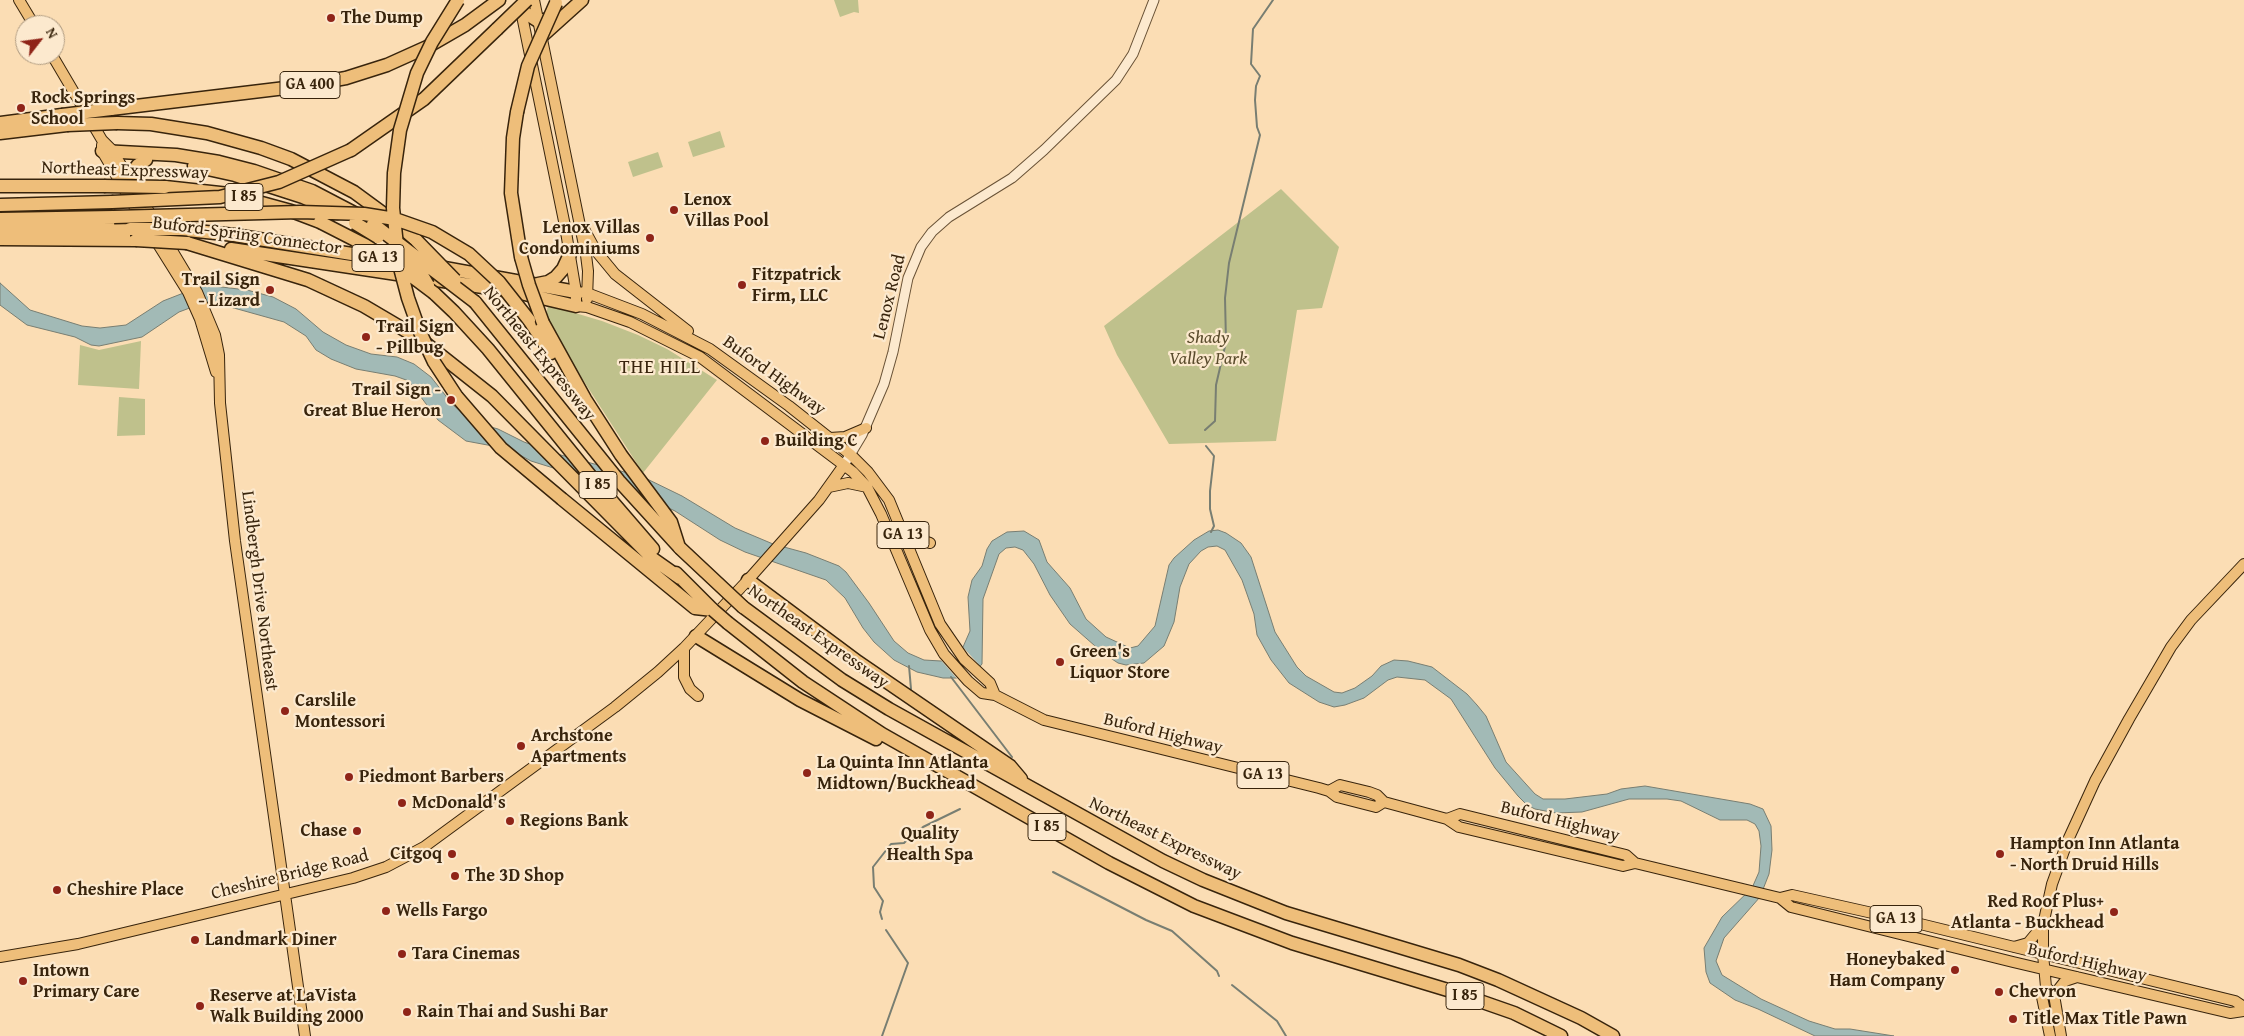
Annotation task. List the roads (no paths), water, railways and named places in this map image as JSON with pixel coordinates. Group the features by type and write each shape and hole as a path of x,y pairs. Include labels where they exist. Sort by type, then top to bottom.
{"highway":[{"path":"458,0 432,42 418,73 400,130 396,158 393,208 396,245 403,280 420,332 434,362 457,397 501,448 695,608 715,612"},
{"path":"542,36 582,0"},
{"path":"557,1 528,66 513,138 511,193 521,257 528,285 543,323 585,398"},
{"name":"GA 400","path":"0,123 65,120 111,109 302,86 346,78 387,65 427,47 465,26 496,3"},
{"path":"0,205 220,197 279,182 351,150 424,98 522,3 538,22 564,16"},
{"name":"Northeast Expressway","path":"0,132 65,120 152,124 207,133 276,154 325,176 354,192 400,225 475,302 619,481 680,548 743,607 842,680 929,732 1129,844 1203,880 1286,913 1459,965 1498,980 1566,1011 1613,1036"},
{"path":"108,151 146,160 199,167 235,175 303,197 355,223 392,247 419,270 434,294"},
{"path":"108,151 198,158 254,171 312,191 373,224 475,302"},
{"path":"133,186 134,170 146,160"},
{"name":"Northeast Expressway","path":"0,186 165,187 229,194 291,211 320,222 365,245 394,263 434,294 481,341 616,507 680,578 728,623 770,658 818,693 920,756 1109,863 1194,906 1292,943 1478,1000 1514,1013 1561,1036"},
{"path":"0,219 300,212 364,214 395,219 432,232 469,254 499,282 585,398 634,473 671,522 680,548"},
{"name":"Buford-Spring Connector","path":"0,240 133,234 178,229 234,235 582,293"},
{"name":"Buford-Spring Connector","path":"0,230 133,234 516,292 582,306"},
{"path":"187,243 288,273 364,306 420,339 492,396 638,546 680,578"},
{"path":"536,284 548,282 556,277 563,270 570,254"},
{"path":"749,578 858,662 1010,766 1028,787"},
{"path":"696,636 800,700 877,740 920,756"}],"main road":[{"path":"20,0 28,15"},
{"path":"534,0 588,272 582,293 582,306"},
{"path":"522,3 570,254 582,293"},
{"name":"Lindbergh Drive Northeast","path":"58,65 177,276 204,317"},
{"name":"Lindbergh Drive Northeast","path":"108,151 133,186 191,282 204,317 218,380 242,592 304,1036"},
{"path":"576,211 596,251 615,274 710,349"},
{"name":"Buford Highway","path":"582,293 642,314 710,349 851,455 868,472 889,500 940,624 964,659 990,683 995,695"},
{"name":"Buford Highway","path":"582,306 630,322 700,357 844,465 866,487 881,514 930,630 952,664 982,693 995,695 1044,720 1329,791 1340,785 1377,795 1384,802 1447,819 1460,814 1626,854 1635,863 1780,898 1791,907 2230,1013 2244,1012"},
{"path":"830,438 846,437 866,428"},
{"name":"Lenox Road","path":"715,612 785,538 829,487 844,465"},
{"path":"829,487 848,484 866,487"},
{"path":"881,514 887,520 899,547 912,552 906,560 906,573"},
{"path":"903,534 930,543"},
{"path":"2050,1036 2042,998 2046,987 2043,969 2043,925 2052,884 2068,840 2095,782 2171,647 2191,620 2244,564"},
{"name":"Cheshire Bridge Road","path":"0,957 78,944 367,874 404,858 424,847 617,706 684,648 715,612"},
{"path":"684,648 684,677 690,689 698,696"},
{"name":"Buford Highway","path":"1780,898 1792,895 2235,1001 2244,1007"},
{"path":"2013,947 2028,943 2043,925"},
{"path":"2054,995 2065,981 2077,976"},
{"path":"2046,987 2054,995 2061,1036"}],"street":[{"name":"Lenox Road","path":"844,465 866,428 884,384 893,352 908,278 921,247 932,232 949,217 1012,178 1044,150 1116,80 1133,54 1154,0"}],"water":[{"path":"0,283 30,310 82,326 100,328 126,325 163,301 204,285 247,290 273,297 296,309 323,332 346,345 371,354 397,357 414,364 431,377 453,405 473,422 498,429 524,442 557,454 643,477 682,496 735,528 773,544 806,553 839,566 846,572 869,603 894,641 908,653 924,660 941,661 949,658 963,647 970,631 968,597 972,580 982,566 987,549 992,541 1007,532 1024,531 1039,540 1047,562 1070,588 1086,619 1106,637 1130,648 1138,646 1155,626 1169,565 1174,558 1194,540 1209,531 1218,530 1226,533 1241,543 1251,557 1275,632 1297,667 1306,676 1334,692 1342,693 1355,688 1372,676 1381,666 1394,660 1408,661 1432,667 1467,694 1477,705 1486,716 1506,762 1535,794 1543,799 1565,799 1607,794 1621,789 1645,786 1750,804 1763,809 1771,826 1772,850 1769,874 1760,897 1724,938 1716,961 1722,975 1761,999 1809,1021 1835,1029 1850,1029 1894,1036 1815,1036 1735,1000 1710,983 1706,972 1704,948 1722,917 1752,888 1759,872 1761,846 1759,831 1755,824 1747,820 1720,820 1681,801 1667,799 1629,799 1582,812 1556,813 1535,809 1527,805 1518,796 1495,768 1451,699 1425,680 1397,677 1388,680 1364,698 1345,705 1334,707 1319,702 1289,683 1271,660 1257,635 1254,614 1242,580 1225,550 1217,546 1208,547 1201,551 1189,564 1180,587 1174,622 1164,646 1144,663 1126,665 1118,663 1103,653 1070,624 1050,595 1034,564 1023,550 1015,547 1006,548 999,554 983,599 982,664 976,671 961,678 943,678 917,672 894,660 874,642 845,598 826,580 745,552 720,540 675,511 643,496 531,461 509,449 466,441 438,420 409,381 395,376 356,369 331,359 316,350 306,336 284,322 216,303 195,306 179,312 142,337 99,346 91,345 75,337 27,325 0,305"}],"waterway":[{"path":"1205,430 1215,421 1216,385 1226,342 1225,298 1229,263 1260,135 1257,127 1255,100 1256,86 1260,76 1251,64 1253,29 1273,0"},
{"path":"1206,446 1214,456 1210,491 1210,509 1214,526 1211,532"},
{"path":"909,666 911,689"},
{"path":"951,677 1012,757"},
{"path":"882,919 880,912 883,901 874,887 873,867 891,844 904,843 923,827 960,809"},
{"path":"1053,872 1146,920 1172,931 1217,971 1219,976"},
{"path":"882,1036 908,963 886,930"},
{"path":"1232,985 1277,1021 1286,1036"}],"place":[{"name":"The Dump","path":"331,18"},
{"name":"Rock Springs School","path":"21,108"},
{"name":"Lenox Villas Pool","path":"674,210"},
{"name":"Lenox Villas Condominiums","path":"650,238"},
{"name":"Fitzpatrick Firm, LLC","path":"742,285"},
{"name":"Trail Sign - Lizard","path":"270,290"},
{"name":"Trail Sign - Pillbug","path":"366,337"},
{"name":"Trail Sign - Great Blue Heron","path":"451,400"},
{"name":"Building C","path":"765,441"},
{"name":"Green's Liquor Store","path":"1060,662"},
{"name":"Carslile Montessori","path":"285,711"},
{"name":"Archstone Apartments","path":"521,746"},
{"name":"La Quinta Inn Atlanta Midtown/Buckhead","path":"807,773"},
{"name":"Piedmont Barbers","path":"349,777"},
{"name":"McDonald's","path":"402,803"},
{"name":"Quality Health Spa","path":"930,815"},
{"name":"Regions Bank","path":"510,821"},
{"name":"Chase","path":"357,831"},
{"name":"Citgoq","path":"452,854"},
{"name":"Hampton Inn Atlanta - North Druid Hills","path":"2000,854"},
{"name":"The 3D Shop","path":"455,876"},
{"name":"Cheshire Place","path":"57,890"},
{"name":"Wells Fargo","path":"386,911"},
{"name":"Red Roof Plus+ Atlanta - Buckhead","path":"2114,912"},
{"name":"Landmark Diner","path":"195,940"},
{"name":"Tara Cinemas","path":"402,954"},
{"name":"Honeybaked Ham Company","path":"1955,970"},
{"name":"Intown Primary Care","path":"23,981"},
{"name":"Chevron","path":"1999,992"},
{"name":"Reserve at LaVista Walk Building 2000","path":"200,1006"},
{"name":"Rain Thai and Sushi Bar","path":"407,1012"},
{"name":"Title Max Title Pawn","path":"2013,1019"}],"district":[{"name":"THE HILL","path":"660,368"}],"park label":[{"name":"Shady Valley Park","path":"1208,348"}]}
